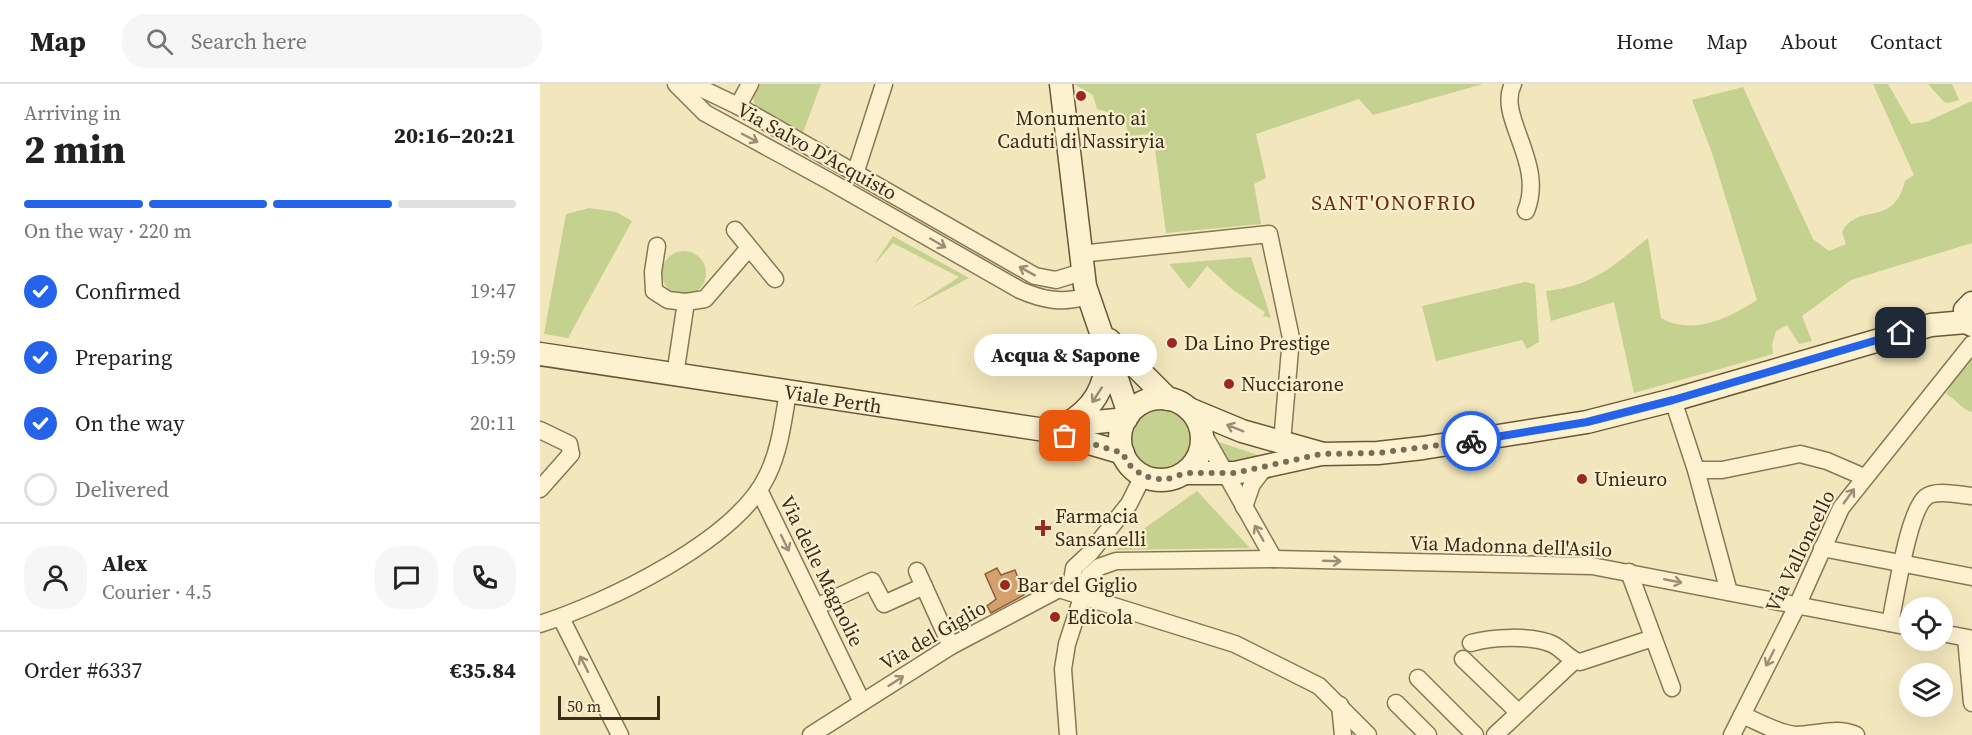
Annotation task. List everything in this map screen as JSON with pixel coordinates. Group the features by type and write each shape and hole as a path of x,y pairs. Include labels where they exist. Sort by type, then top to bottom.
{"main road":[{"path":"1061,84 1081,263 1088,296 1102,332 1127,416 1120,442 1123,453 1127,463 1143,476 1165,480 1185,473 1225,474 1321,454 1378,453 1520,434 1587,422 1673,400 1970,314"},
{"path":"1102,332 1125,359 1168,399 1242,431 1321,454"},
{"name":"Viale Perth","path":"540,354 788,392 1055,428 1123,453"},
{"path":"1055,428 1080,417 1089,408 1102,386 1109,354"},
{"path":"1127,416 1146,401 1168,399"},
{"path":"1185,473 1200,454 1201,429 1189,409"},
{"name":"Viale Perth","path":"1055,428 1127,416"}],"street":[{"path":"676,84 704,100"},
{"path":"692,84 704,100"},
{"path":"738,106 750,84"},
{"path":"855,174 884,84"},
{"path":"1513,84 1508,93 1510,109 1532,178 1530,202 1526,211"},
{"name":"Via Salvo D'Acquisto","path":"1088,296 1062,301 1033,296 705,113 704,100 716,94 1035,276 1056,280 1081,263 1269,234 1291,338 1282,442"},
{"path":"902,222 912,206"},
{"path":"735,230 775,279"},
{"path":"657,246 653,272 654,291 668,300 686,302 705,299 749,248"},
{"path":"675,375 686,302"},
{"name":"Via Valloncello","path":"1737,725 1797,606 1841,508 1972,344"},
{"path":"540,624 561,618 677,562 708,540 759,490 777,452 788,392"},
{"path":"1673,400 1696,470 1729,592"},
{"path":"1068,735 1064,658 1089,576 1099,567 1116,561 1274,559 1201,429"},
{"path":"540,430 569,444 571,454 540,489"},
{"path":"1696,470 1722,470 1800,454 1827,461 1864,477"},
{"path":"1244,507 1252,484 1266,466"},
{"path":"1116,561 1111,551 1112,539 1122,513 1143,476"},
{"name":"Via delle Magnolie","path":"759,490 862,702"},
{"path":"1890,623 1902,564 1919,505 1927,496 1935,493 1972,496"},
{"path":"1084,590 1074,587 1072,581 1074,568 1090,553 1122,513"},
{"path":"1822,548 1972,577"},
{"name":"Via Madonna dell'Asilo","path":"1274,559 1592,566 1899,625"},
{"path":"1629,572 1672,688"},
{"path":"816,607 873,581 884,604 920,578 951,646"},
{"name":"Via del Giglio","path":"811,735 951,646 1059,589 1084,590 1235,644 1320,686 1368,735"},
{"path":"561,618 620,735"},
{"path":"1953,635 1969,638 1972,700"},
{"path":"1471,642 1487,638 1542,641 1553,644 1574,661 1587,662 1653,638"},
{"path":"1463,659 1518,712"},
{"path":"1495,735 1574,661"},
{"path":"1418,678 1475,735"},
{"path":"1396,703 1428,735"},
{"path":"1340,705 1343,735"},
{"path":"1717,735 1737,725 1779,733 1808,735 1845,730 1856,735"}],"green space":[{"path":"759,84 821,84 801,138 755,106 753,97"},
{"path":"1074,84 1483,84 1373,115 1359,99 1256,134 1266,178 1254,184 1261,224 1166,233 1153,134 1128,136 1125,117 1097,109 1093,95"},
{"path":"1873,84 1888,84 1911,124 1926,122 1972,101 1972,243 1851,280 1802,316 1812,341 1799,344 1787,325 1776,331 1772,345 1773,354 1634,393 1614,302 1551,321 1546,291 1577,285 1602,273 1648,238 1661,318 1673,323 1698,325 1735,313 1757,300 1712,153 1692,100 1743,87 1813,239 1829,251 1846,244 1842,232 1849,223 1892,205 1900,196 1905,181 1914,175"},
{"path":"1928,84 1952,84 1959,100 1944,102"},
{"path":"589,208 616,212 632,221 568,338 544,334 566,214"},
{"path":"893,236 969,278 910,309 959,277 893,243 873,266"},
{"path":"684,251 699,258 706,273 699,288 684,295 669,288 662,273 669,258"},
{"path":"1251,257 1271,318 1263,316 1265,312 1233,290 1207,266 1189,289 1169,264"},
{"path":"1525,282 1535,284 1539,342 1527,349 1522,340 1436,361 1422,306"},
{"path":"1972,356 1972,412 1946,394 1958,371"},
{"path":"1156,408 1168,408 1185,417 1192,428 1194,440 1192,452 1185,463 1168,472 1156,472 1144,467 1135,458 1130,446 1130,434 1135,422 1144,413"},
{"path":"1216,441 1261,456 1224,462"},
{"path":"1197,491 1250,548 1114,550"}],"building":[{"name":"Bar del Giglio","path":"997,568 1001,575 1015,570 1024,595 991,613 987,606 996,599 985,574"}],"way so far":[{"path":"1065,436 1123,453 1127,463 1135,471 1154,480 1175,478 1185,473 1235,473 1321,454 1378,453 1471,441"}],"place":[{"name":"Monumento ai Caduti di Nassiryia","path":"1081,96"},
{"name":"Da Lino Prestige","path":"1172,343"},
{"name":"Nucciarone","path":"1229,384"},
{"name":"Acqua & Sapone","path":"1065,436"},
{"name":"Unieuro","path":"1582,479"},
{"name":"Farmacia Sansanelli","path":"1043,528"},
{"name":"Bar del Giglio","path":"1005,585"},
{"name":"Edicola","path":"1055,617"}],"district":[{"name":"SANT'ONOFRIO","path":"1394,203"}],"route":[{"path":"1471,441 1587,422 1673,400 1901,333"}]}
